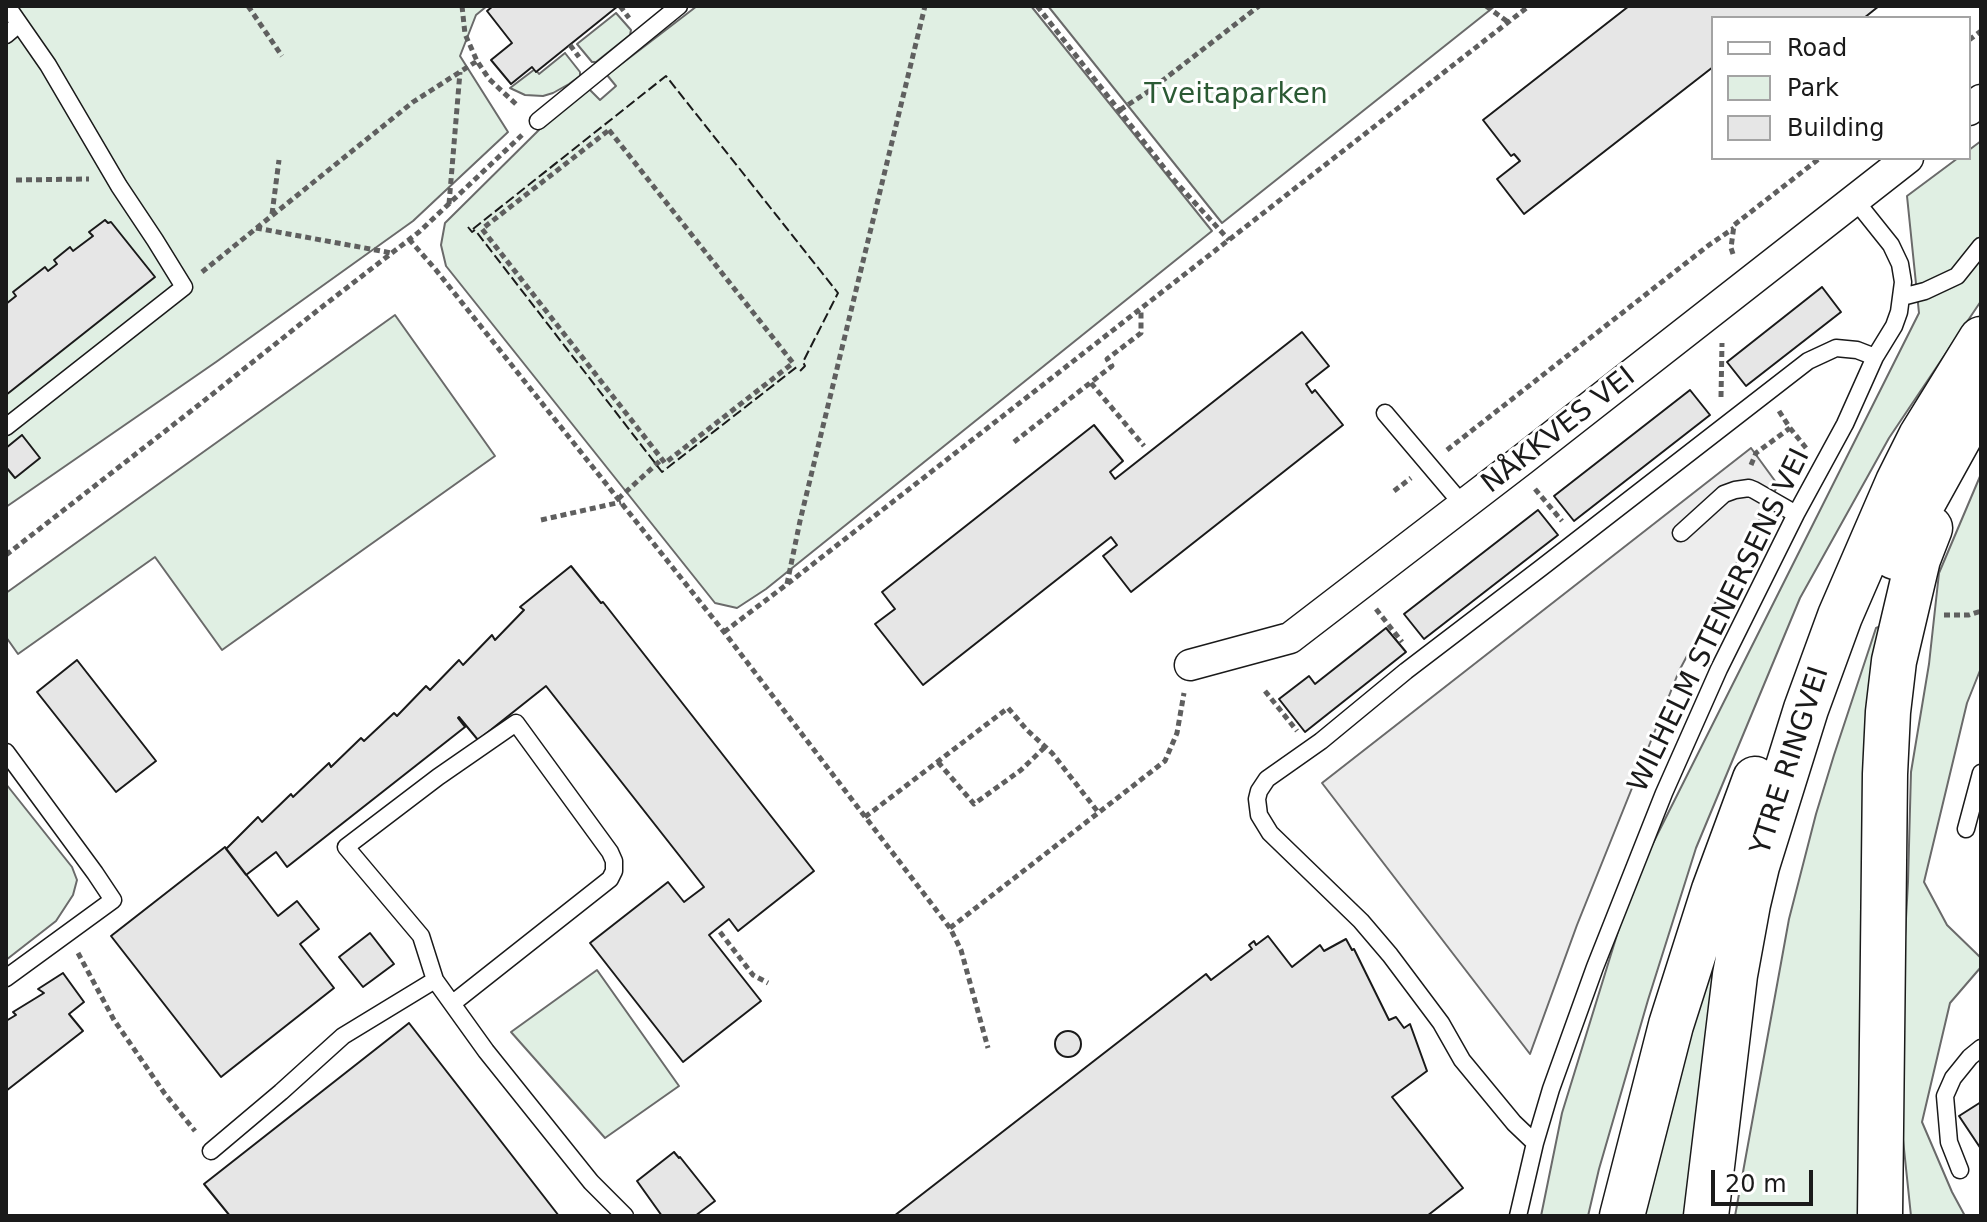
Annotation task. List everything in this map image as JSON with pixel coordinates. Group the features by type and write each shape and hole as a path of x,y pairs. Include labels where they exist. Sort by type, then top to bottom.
{"main road":[{"name":"YTRE RINGVEI","path":"1706,1216 1735,975 1757,866 1806,709 1840,616 1898,482 1981,339"},
{"name":"YTRE RINGVEI","path":"1713,1216 1768,949 1815,767 1848,671 1888,574 1909,528 1981,398"},
{"path":"1880,1216 1885,774 1894,661 1918,559 1981,398"},
{"path":"1622,1216 1671,1025 1714,890 1781,712 1829,600 1898,482"}],"street":[{"name":"NÅKKVES VEI","path":"1190,665 1290,638 1905,160"}],"lane":[{"path":"6,427 184,287 48,65 12,30 7,6"},
{"path":"538,121 679,6"},
{"name":"WILHELM STENERSENS VEI","path":"1518,1216 1551,1089 1595,967 1664,793 1719,669 1899,312 1903,282 1900,264 1891,245 1855,200"},
{"path":"1902,297 1925,291 1957,276 1981,246"},
{"path":"1535,1143 1514,1123 1462,1060 1441,1023 1361,921 1270,833 1259,815 1259,791 1267,779 1312,748 1406,671 1808,361 1836,348 1857,350 1875,357"},
{"path":"1385,413 1463,505"},
{"path":"1681,533 1724,494 1735,490 1749,488 1796,514"},
{"path":"453,1003 610,879 614,871 610,852 516,723 346,847 421,936 435,980 486,1051 591,1182 625,1216"},
{"path":"6,752 113,900 6,978"},
{"path":"1966,829 1981,773"},
{"path":"211,1151 343,1036 435,980"},
{"path":"1960,1170 1949,1142 1945,1096 1953,1078 1981,1048"}],"path":[{"path":"248,6 282,56"},
{"path":"6,555 435,219 538,121 497,86 477,61 465,34 462,6"},
{"path":"786,585 925,6"},
{"path":"1037,6 1173,179 1229,240"},
{"path":"1120,110 1259,6"},
{"path":"1486,6 1508,22"},
{"path":"724,632 1529,6"},
{"path":"184,287 413,102 477,61"},
{"path":"449,204 460,71"},
{"path":"609,130 793,363 665,463 662,459 482,229 609,130"},
{"path":"272,215 279,160"},
{"path":"1744,284 1731,248 1734,225 1817,160"},
{"path":"16,180 114,177"},
{"path":"255,228 393,253"},
{"path":"1394,491 1734,228"},
{"path":"409,239 724,632 950,928 961,950 988,1048"},
{"path":"1014,442 1112,366 1107,359 1141,333 1141,308"},
{"path":"1720,430 1722,332"},
{"path":"1091,383 1144,446"},
{"path":"1767,393 1807,448"},
{"path":"1756,453 1790,428"},
{"path":"541,520 619,500 662,459"},
{"path":"1536,491 1548,505"},
{"path":"1933,615 1969,615 1981,611"},
{"path":"1380,614 1394,631"},
{"path":"950,928 1165,761 1177,733 1190,665"},
{"path":"1265,691 1284,715"},
{"path":"865,817 1008,708 1071,776 1098,812"},
{"path":"938,762 974,804 1021,770 1045,747"},
{"path":"720,932 753,975 768,983"},
{"path":"67,934 114,1020 165,1094 211,1151"}],"green space":[{"path":"6,6 487,6 476,15 460,56 508,132 413,221 6,507"},
{"path":"697,6 1031,6 1212,231 766,589 737,608 715,603 446,266 441,245 445,223 550,119 589,89 600,100 616,86 607,75"},
{"name":"Tveitaparken","path":"1048,6 1495,6 1222,223"},
{"path":"616,13 631,30 630,35 592,62 577,44"},
{"path":"565,53 580,72 580,76 569,84 543,96 525,95 510,88 535,69 539,74"},
{"path":"1981,141 1981,301 1889,438 1800,598 1696,848 1648,1000 1588,1216 1541,1216 1562,1113 1633,883 1919,313 1907,196 1955,160 1971,160 1971,148"},
{"path":"395,315 495,456 222,650 155,557 18,654 6,637 6,593"},
{"path":"1981,474 1981,668 1967,703 1924,882 1947,925 1981,958 1981,967 1950,1003 1922,1122 1965,1216 1911,1216 1897,1082 1911,772 1929,664 1939,573"},
{"path":"1881,626 1860,1216 1735,1216 1789,919 1834,755 1876,628"},
{"path":"6,784 72,867 77,880 73,895 56,921 6,960"},
{"path":"1722,924 1687,1216 1642,1216 1651,1172"},
{"path":"597,970 679,1086 605,1138 511,1032"}],"shaded area":[{"path":"1751,448 1778,485 1679,671 1577,925 1530,1054 1322,783"}],"building":[{"path":"493,6 618,6 536,72 532,67 511,84 491,60 512,43 487,11"},
{"path":"1629,6 1879,6 1866,16 1711,16 1711,69 1524,214 1497,179 1520,161 1514,154 1511,156 1483,120"},
{"path":"105,220 111,222 155,277 6,395 6,304 16,296 13,292 45,267 48,271 57,264 54,260 70,247 73,251 93,236 89,232"},
{"path":"1822,287 1841,312 1746,386 1727,362"},
{"path":"1302,332 1329,366 1306,384 1312,393 1315,390 1343,425 1131,592 1103,556 1117,545 1111,537 923,685 875,624 895,609 882,592 1094,425 1123,461 1110,472 1115,479"},
{"path":"1690,390 1710,415 1574,521 1554,496"},
{"path":"22,435 40,458 15,478 6,467 6,448"},
{"path":"1538,510 1558,535 1424,639 1404,614"},
{"path":"571,566 603,602 814,871 738,931 729,919 709,935 761,1001 683,1062 590,943 668,882 684,902 704,887 546,686 478,740 459,717 465,727 287,867 276,852 246,875 226,849 258,817 262,822 329,763 331,767 361,738 364,741 394,713 397,716 426,686 430,690 459,660 463,665 492,635 495,640 524,610 520,607"},
{"path":"1386,628 1406,652 1305,732 1279,699 1309,676 1315,684"},
{"path":"77,660 156,761 116,792 37,692"},
{"path":"225,847 278,916 297,901 319,929 300,944 334,988 221,1077 111,936"},
{"path":"370,933 394,964 363,987 339,957"},
{"path":"1268,936 1292,967 1320,945 1324,951 1346,939 1389,1020 1396,1017 1404,1028 1410,1024 1427,1071 1392,1097 1463,1188 1427,1216 894,1216 1206,974 1211,980 1252,949 1249,945 1254,941 1256,945"},
{"path":"63,973 84,1002 69,1014 83,1031 6,1091 6,1021 16,1015 13,1012 44,993 38,989"},
{"path":"409,1023 559,1216 230,1216 204,1184"},
{"path":"1068,1031 1077,1035 1081,1044 1077,1053 1068,1057 1059,1053 1055,1044 1059,1035"},
{"path":"1981,1102 1981,1149 1959,1116"},
{"path":"674,1152 715,1201 695,1216 662,1216 637,1181"}],"fence":[{"path":"473,229 666,76 838,293 800,371"},
{"path":"468,227 472,232 475,230 662,472 798,366"}]}
